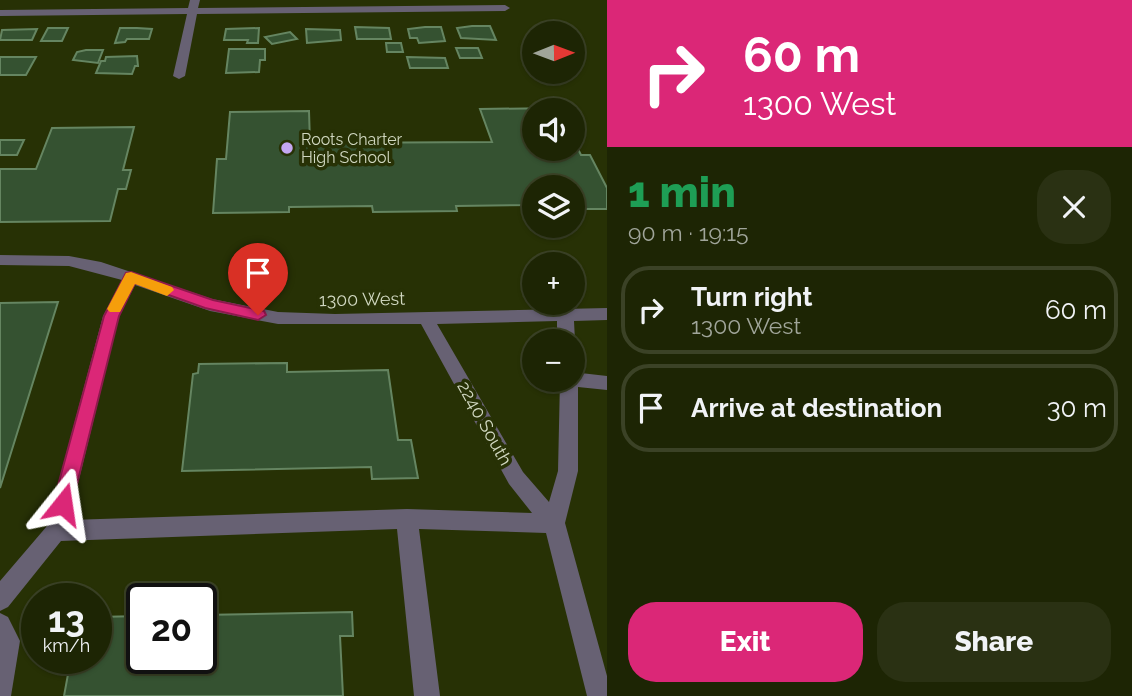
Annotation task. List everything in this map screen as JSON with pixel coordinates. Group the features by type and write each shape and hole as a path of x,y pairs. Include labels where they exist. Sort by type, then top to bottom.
{"street":[{"path":"0,13 194,6 405,5 505,8"},
{"path":"179,76 194,6"},
{"name":"1300 West","path":"0,260 69,261 102,267 211,305 278,318 335,320 565,315"},
{"path":"0,599 56,531 111,316 131,277"},
{"name":"1300 West","path":"585,315 607,314"},
{"path":"565,315 566,329"},
{"name":"2240 South","path":"425,317 516,478 554,523 600,696"},
{"path":"585,381 607,383"},
{"name":"2240 South","path":"554,523 568,471 571,392"},
{"path":"56,531 407,519 554,523"},
{"path":"407,519 427,696"},
{"path":"0,625 8,641 0,692"}],"building":[{"path":"490,26 496,40 461,38 457,28"},
{"path":"355,27 389,28 391,39 357,39"},
{"path":"441,27 445,41 419,43 417,38 410,38 408,29"},
{"path":"48,28 68,28 62,41 41,41"},
{"path":"120,28 152,29 149,39 127,39 125,42 115,43"},
{"path":"259,28 258,43 247,43 248,40 224,40 226,29"},
{"path":"37,29 32,40 0,40 2,30"},
{"path":"306,29 340,30 341,40 307,43"},
{"path":"290,32 297,39 272,44 265,37"},
{"path":"386,43 401,43 403,52 387,52"},
{"path":"456,48 478,48 482,58 460,58"},
{"path":"229,49 265,49 265,60 260,60 259,72 226,73"},
{"path":"103,50 98,63 73,60 77,52"},
{"path":"137,56 138,66 135,66 132,74 96,73 101,61 105,61 106,57"},
{"path":"0,57 36,57 26,75 0,75"},
{"path":"407,57 445,58 448,68 410,68"},
{"path":"522,108 522,161 585,161 585,155 590,155 607,188 607,209 585,209 585,175 522,175 522,205 456,206 457,211 373,212 372,206 289,207 289,212 213,213 217,159 226,159 230,112 309,111 310,143 492,142 480,109"},
{"path":"134,127 123,170 131,170 126,189 118,189 110,221 0,222 0,169 36,169 52,128"},
{"path":"0,140 24,140 17,155 0,155"},
{"path":"58,302 0,488 0,303"},
{"path":"287,363 287,372 388,370 398,440 411,440 418,478 372,479 371,467 182,471 193,374 198,373 199,364"},
{"path":"352,612 353,636 340,636 343,696 64,696 68,674 112,674 112,617 126,616 126,674 217,674 217,615"}],"slow traffic":[{"path":"115,309 131,277 167,290"}],"place":[{"name":"Roots Charter High School","path":"287,148"}],"route":[{"path":"63,504 111,316 131,277 211,305 258,315"}]}
